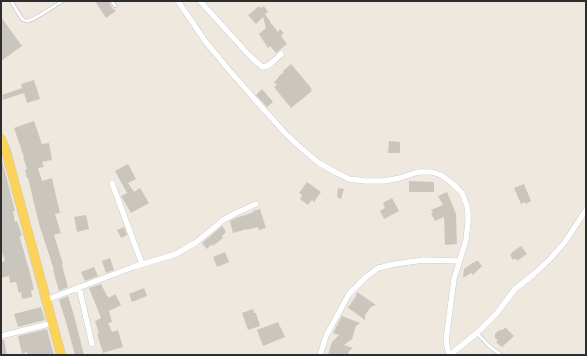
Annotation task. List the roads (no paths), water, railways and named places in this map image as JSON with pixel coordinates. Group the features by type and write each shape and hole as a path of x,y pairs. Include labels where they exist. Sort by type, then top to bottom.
{"main road":[{"path":"1,139 6,151 61,355"}],"street":[{"path":"178,1 206,41 229,70 274,122 296,144 319,163 349,179 365,181 384,181 418,172 432,172 441,175 462,193 468,213 466,240 454,279 446,341 450,355 477,333 497,313 515,289 550,259 565,242 586,210"},
{"path":"200,1 248,54 263,68 281,54"},
{"path":"112,183 142,264"},
{"path":"46,300 142,264 176,254 195,243 223,220 256,204"},
{"path":"320,355 326,336 349,294 366,277 378,268 423,260 459,261"},
{"path":"79,287 92,344"},
{"path":"1,336 53,323"}],"lane":[{"path":"11,1 22,19 27,21 63,1"},
{"path":"112,1 115,6"},
{"path":"477,333 489,346 501,355"}]}
